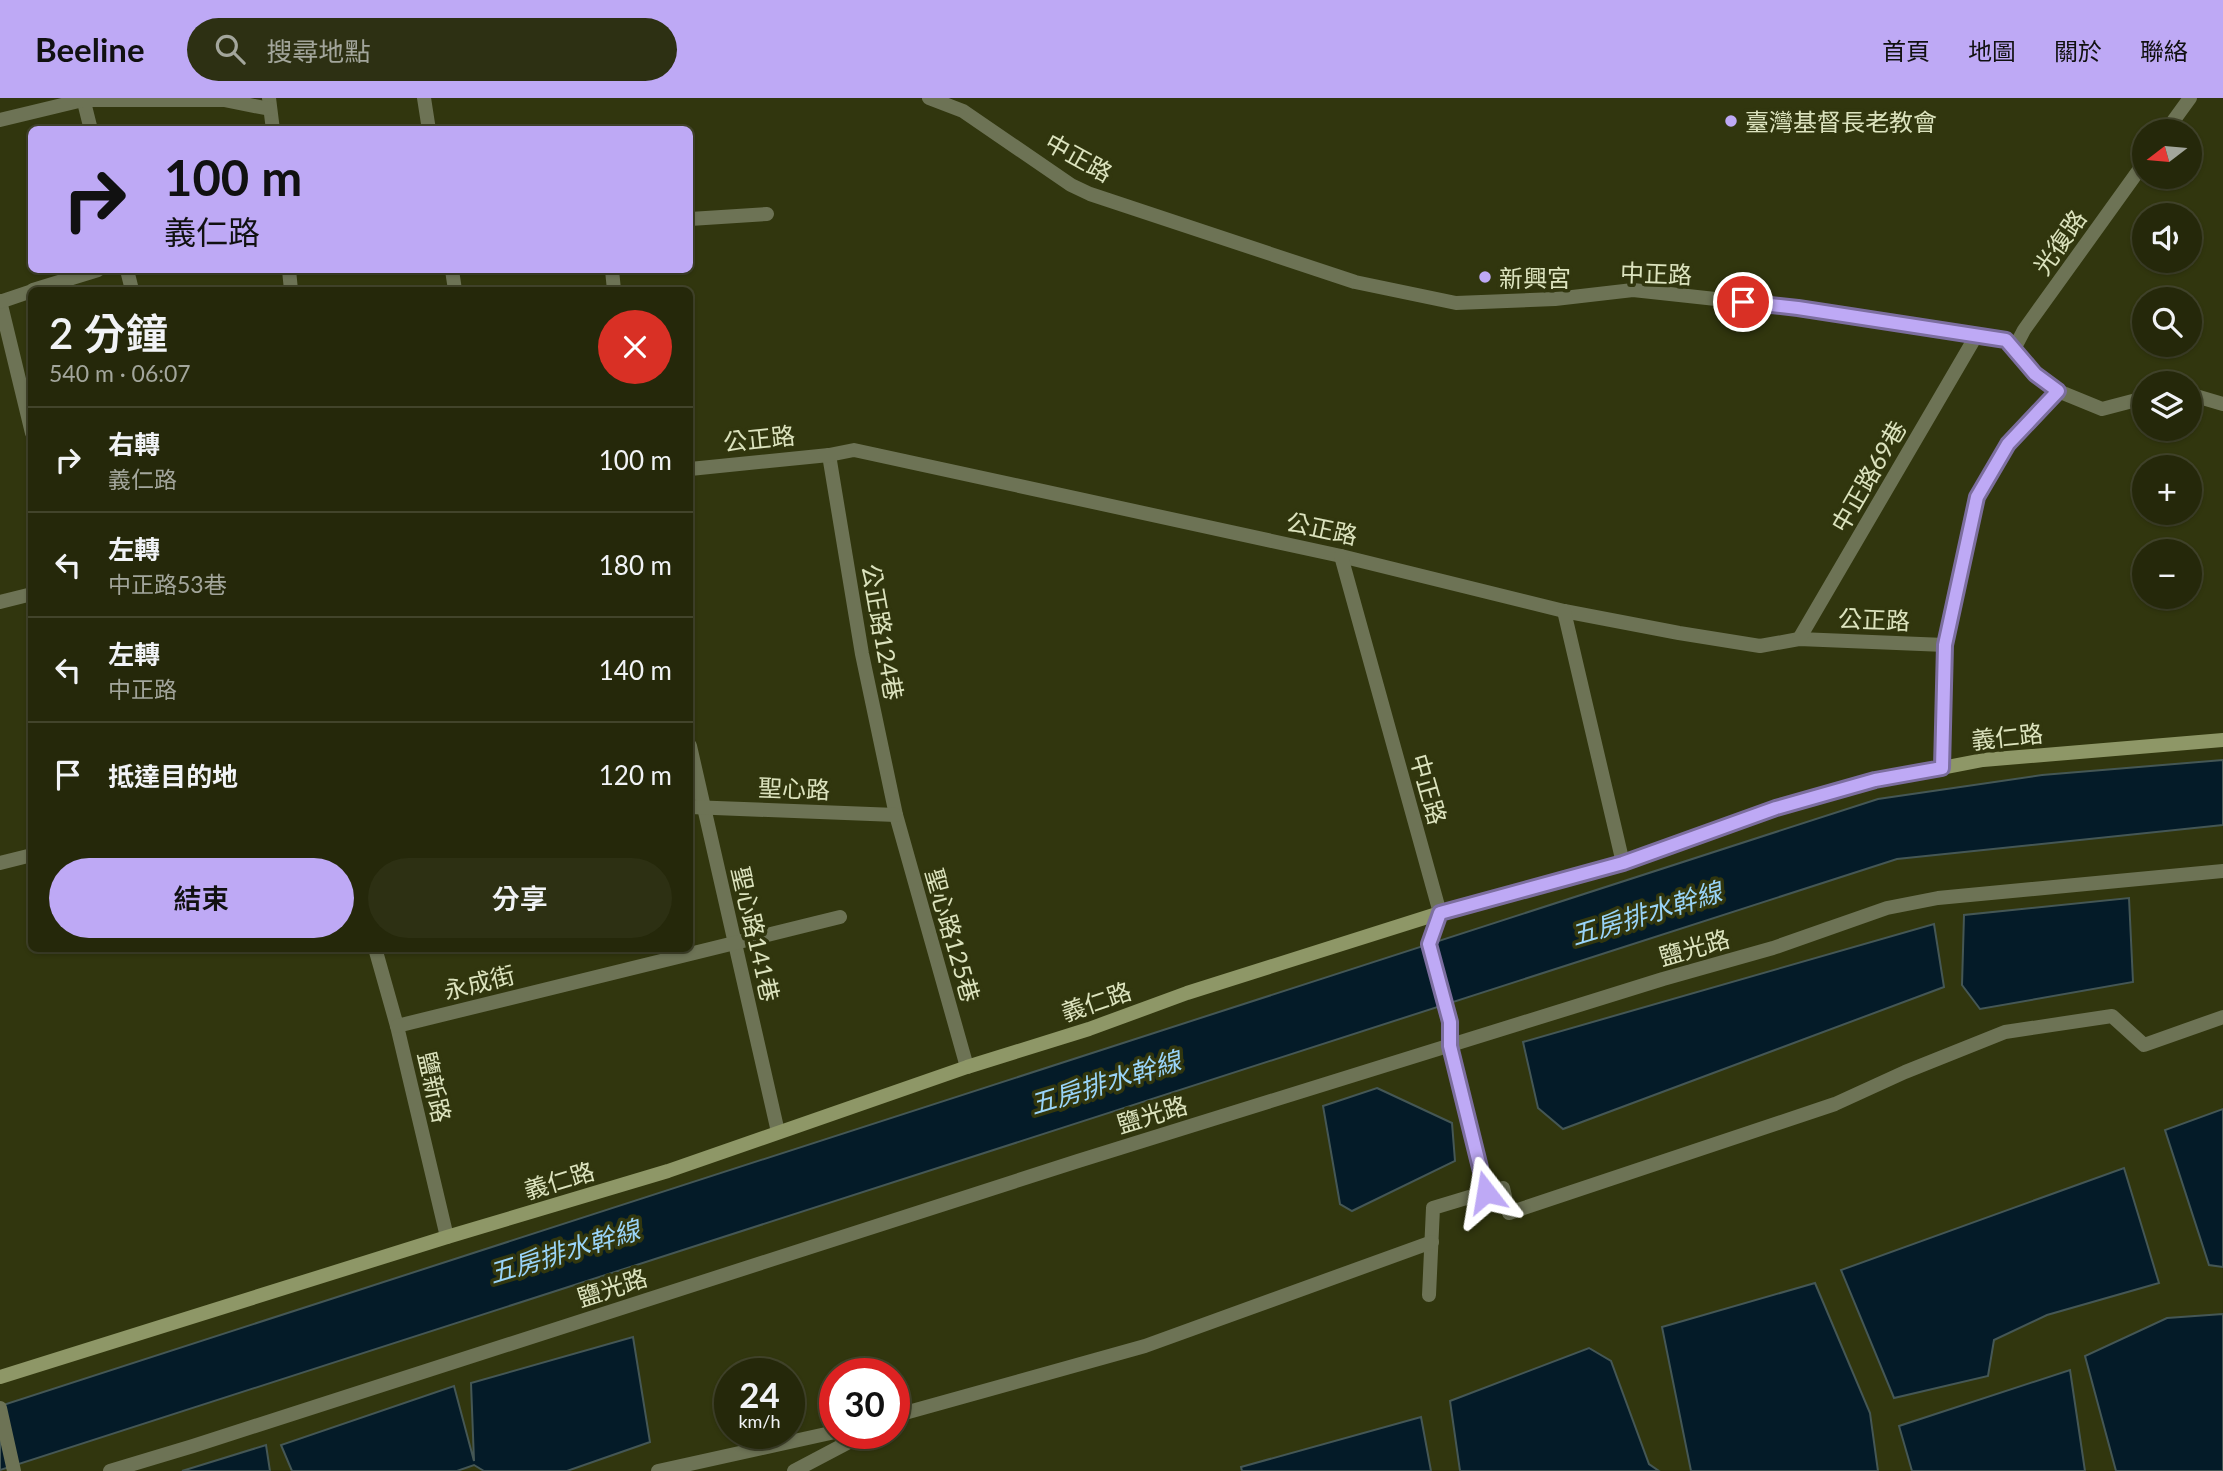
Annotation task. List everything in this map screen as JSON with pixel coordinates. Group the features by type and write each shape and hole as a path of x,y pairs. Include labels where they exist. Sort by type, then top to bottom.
{"street":[{"path":"424,98 428,126"},
{"name":"中正路","path":"929,98 963,111 1071,185 1090,194 1355,282 1456,303 1555,299 1633,290 1798,308 2006,340 2035,374 2058,391 2102,409 2132,401"},
{"path":"2175,119 2190,98"},
{"path":"83,99 90,126"},
{"path":"0,120 83,99 224,100 270,103 273,126"},
{"name":"光復路","path":"2014,349 2024,330 2132,180"},
{"path":"693,219 767,214"},
{"path":"45,287 89,273"},
{"path":"28,292 0,302 28,417"},
{"name":"中正路69巷","path":"1799,639 1976,336"},
{"path":"1942,768 1945,645 1977,497 2008,444 2058,391"},
{"path":"2202,398 2223,404"},
{"name":"公正路","path":"693,469 854,450 1341,556 1564,611 1760,646 1799,639 1945,645"},
{"name":"公正路124巷","path":"829,455 862,654 896,815"},
{"name":"中正路","path":"1341,556 1440,913"},
{"path":"0,602 28,595"},
{"path":"1564,611 1623,863"},
{"name":"義仁路","path":"0,1377 668,1171 1200,989 1440,913 1623,863 1776,808 1875,780 1983,760 2223,740"},
{"name":"聖心路141巷","path":"693,776 696,807 735,941 778,1132"},
{"name":"聖心路","path":"696,807 896,815"},
{"name":"聖心路125巷","path":"896,815 967,1067"},
{"path":"0,863 28,856"},
{"name":"鹽光路","path":"110,1471 1078,1161 1773,948 1887,908 1938,898 2223,871"},
{"path":"1440,913 1429,944 1450,1022 1450,1046 1486,1192"},
{"name":"永成街","path":"693,952 840,917"},
{"name":"鹽新路","path":"376,952 397,1026 447,1237"},
{"name":"永成街","path":"397,1026 691,952"},
{"path":"1429,1295 1433,1208 1503,1188 1509,1213 1835,1104 1905,1072 2005,1032 2112,1016 2144,1045 2223,1017"},
{"path":"910,1412 1145,1346 1432,1242"},
{"path":"0,1408 14,1471"},
{"path":"658,1471 819,1436"},
{"path":"794,1471 836,1449"}],"water":[{"name":"五房排水幹線","path":"2223,760 2223,825 1897,859 0,1470 0,1406 1878,799 2042,775"},
{"path":"2129,898 2133,982 1980,1009 1962,985 1964,915"},
{"path":"1934,924 1944,987 1563,1129 1538,1108 1523,1042"},
{"path":"1377,1088 1452,1123 1455,1161 1352,1211 1340,1204 1323,1106"},
{"path":"2223,1109 2223,1267 2209,1265 2165,1130"},
{"path":"2124,1168 2159,1283 2047,1315 1994,1340 1988,1376 1894,1398 1841,1270"},
{"path":"1815,1283 1870,1413 1878,1471 1691,1471 1662,1327"},
{"path":"2223,1314 2223,1471 2116,1471 2085,1356 2167,1318"},
{"path":"633,1337 650,1442 567,1471 484,1471 474,1465 457,1471 292,1471 281,1445 454,1386 474,1461 471,1383"},
{"path":"1589,1348 1611,1361 1649,1464 1659,1471 1460,1471 1450,1401"},
{"path":"2070,1370 2085,1471 1912,1471 1899,1426"},
{"path":"1421,1417 1431,1471 1242,1471 1241,1467"},
{"path":"266,1445 270,1471 182,1471"}],"place":[{"name":"臺灣基督長老教會","path":"1731,121"},
{"name":"新興宮","path":"1485,277"}],"route":[{"path":"1486,1192 1450,1046 1450,1022 1429,944 1440,913 1623,863 1776,808 1824,794 1875,780 1942,768 1945,645 1977,497 2008,444 2058,391 2035,374 2006,340 1743,302"}]}
